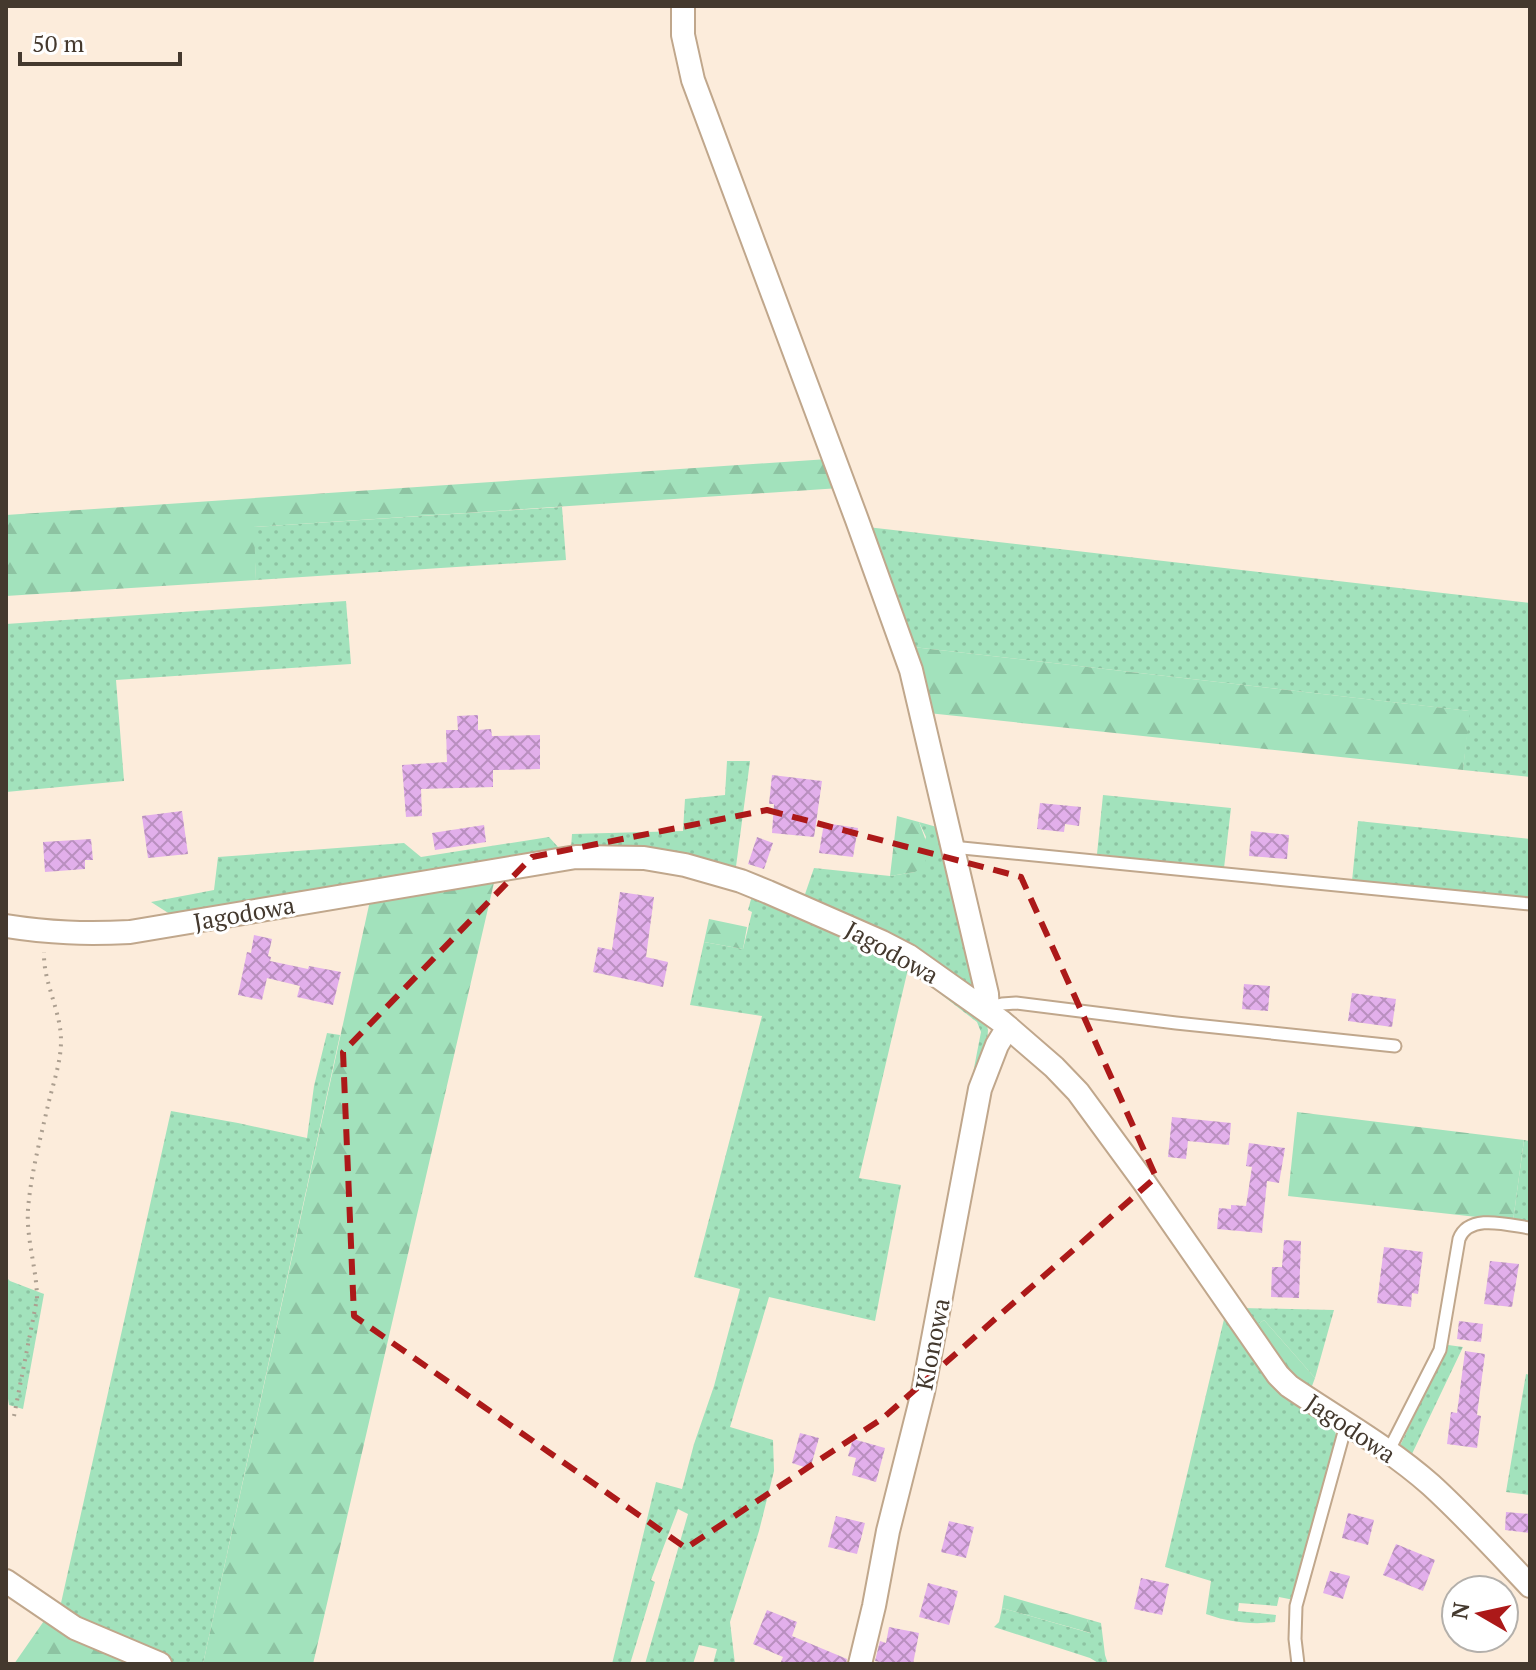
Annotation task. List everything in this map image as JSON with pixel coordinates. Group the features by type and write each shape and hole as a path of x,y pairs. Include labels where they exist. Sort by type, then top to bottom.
{"street":[{"path":"683,6 683,35 693,80 911,670 989,1010"},
{"name":"Jagodowa","path":"6,926 81,934 130,932 576,857 644,858 685,865 741,881 786,899 918,961 989,1010 1054,1067 1078,1092 1144,1182 1278,1375 1289,1386 1388,1452 1440,1494 1530,1586"},
{"name":"Klonowa","path":"860,1664 895,1497 923,1392 980,1089 997,1045 1008,1027"},
{"path":"6,1581 75,1628 160,1664"}],"lane":[{"path":"952,847 1530,904"},
{"path":"989,1010 1002,1004 1016,1003 1395,1046"},
{"path":"1388,1452 1440,1350 1459,1239 1463,1231 1470,1226 1487,1223 1530,1228"},
{"path":"1298,1664 1296,1606 1346,1425"}],"path":[{"path":"14,1416 37,1299 28,1208 61,1045 61,1030 44,971 44,932"}],"highlighted area":[{"path":"767,810 1021,877 1156,1177 883,1418 686,1548 354,1316 343,1052 532,857"}],"green space":[{"path":"828,459 840,488 254,527 256,580 6,596 6,515"},
{"path":"562,507 566,560 256,580 253,527"},
{"path":"867,527 1530,603 1530,777 1463,770 1469,711 913,647 905,616"},
{"path":"346,601 351,664 116,680 124,781 6,792 6,624"},
{"path":"913,647 1470,711 1463,770 928,713"},
{"path":"727,761 750,761 735,874 571,848 572,834 683,831 685,799 725,795"},
{"path":"1103,795 1231,808 1224,868 1097,854"},
{"path":"897,816 919,822 929,849 924,866 915,872 890,876"},
{"path":"1358,821 1530,839 1530,899 1352,881"},
{"path":"919,822 944,829 982,991 974,995 803,900 814,868 890,876 915,872 926,837"},
{"path":"549,837 558,847 558,852 173,916 151,902 214,890 218,857 404,843 421,857"},
{"path":"496,874 313,1664 203,1664 371,896"},
{"path":"753,892 885,948 985,1018 987,1044 923,1331 981,1032 977,1022 908,969 859,1178 901,1185 875,1321 769,1297 730,1427 773,1440 774,1471 730,1622 735,1664 713,1664 717,1649 699,1645 693,1664 645,1664 688,1514 678,1509 651,1580 655,1582 630,1664 612,1664 656,1482 682,1489 740,1289 694,1277 762,1016 690,1005 704,942 743,949 752,912 748,910"},
{"path":"709,919 747,927 743,949 704,942"},
{"path":"327,1033 340,1035 203,1664 176,1664 59,1612 171,1111 307,1138 314,1086"},
{"path":"1297,1112 1524,1140 1513,1221 1288,1196"},
{"path":"1524,1140 1530,1141 1530,1223 1513,1221"},
{"path":"6,1277 44,1294 23,1409 9,1405 6,1386"},
{"path":"1242,1308 1334,1310 1315,1378 1264,1320 1251,1329"},
{"path":"1225,1315 1302,1404 1335,1431 1337,1439 1294,1600 1279,1597 1277,1606 1239,1603 1238,1611 1276,1615 1275,1622 1240,1622 1206,1614 1211,1581 1165,1567"},
{"path":"1264,1320 1315,1378 1309,1394 1251,1329"},
{"path":"1448,1345 1463,1347 1411,1456 1398,1450"},
{"path":"1526,1374 1530,1375 1530,1495 1506,1492"},
{"path":"1004,1595 1087,1619 1091,1633 1002,1608"},
{"path":"1002,1608 1090,1633 1087,1619 1101,1623 1108,1664 1100,1664 994,1627 999,1622"},
{"path":"46,1618 149,1664 14,1664"}],"building":[{"path":"478,715 478,730 491,729 492,736 540,735 540,769 493,770 493,787 421,789 422,816 406,817 402,765 447,762 446,730 458,730 457,716"},
{"path":"772,775 822,781 814,837 772,833 774,804 769,804"},
{"path":"1040,803 1081,807 1079,826 1065,824 1064,832 1037,829"},
{"path":"182,811 188,854 148,858 142,816"},
{"path":"824,823 858,828 853,857 819,853"},
{"path":"484,825 486,842 435,850 432,833"},
{"path":"1251,831 1289,835 1287,859 1249,856"},
{"path":"757,837 773,843 764,869 748,864"},
{"path":"91,839 93,860 85,860 85,869 45,872 43,842"},
{"path":"620,892 654,897 646,957 668,962 663,987 593,972 598,947 612,950"},
{"path":"254,935 272,939 268,956 271,957 270,961 341,972 333,1005 297,997 300,986 267,978 262,1000 238,995"},
{"path":"1244,984 1270,986 1268,1011 1242,1009"},
{"path":"1352,993 1396,999 1392,1027 1348,1021"},
{"path":"1172,1117 1231,1123 1229,1145 1188,1141 1186,1159 1168,1157"},
{"path":"1249,1143 1285,1148 1279,1183 1267,1181 1262,1233 1217,1229 1219,1208 1246,1206 1252,1167 1246,1166"},
{"path":"1284,1240 1301,1241 1299,1298 1271,1297 1272,1267 1282,1267"},
{"path":"1384,1247 1423,1252 1418,1294 1412,1293 1411,1307 1377,1303"},
{"path":"1490,1261 1519,1264 1512,1307 1484,1304"},
{"path":"1459,1321 1483,1324 1481,1342 1457,1339"},
{"path":"1465,1351 1485,1354 1477,1415 1481,1416 1477,1448 1447,1444 1451,1412 1457,1413"},
{"path":"800,1433 819,1438 810,1469 792,1463"},
{"path":"853,1439 885,1448 876,1482 852,1475 856,1458 848,1456"},
{"path":"1506,1512 1530,1514 1530,1533 1505,1530"},
{"path":"1348,1513 1374,1520 1368,1545 1342,1538"},
{"path":"836,1516 865,1523 857,1554 828,1547"},
{"path":"949,1521 974,1527 966,1558 941,1552"},
{"path":"1396,1544 1435,1560 1423,1591 1383,1575"},
{"path":"1330,1571 1350,1576 1343,1599 1323,1593"},
{"path":"1141,1578 1169,1584 1162,1615 1134,1609"},
{"path":"928,1583 958,1591 949,1625 919,1617"},
{"path":"767,1610 797,1622 792,1636 847,1659 846,1664 780,1664 783,1657 753,1644"},
{"path":"889,1627 919,1633 913,1664 875,1661 880,1641 886,1643"}]}
